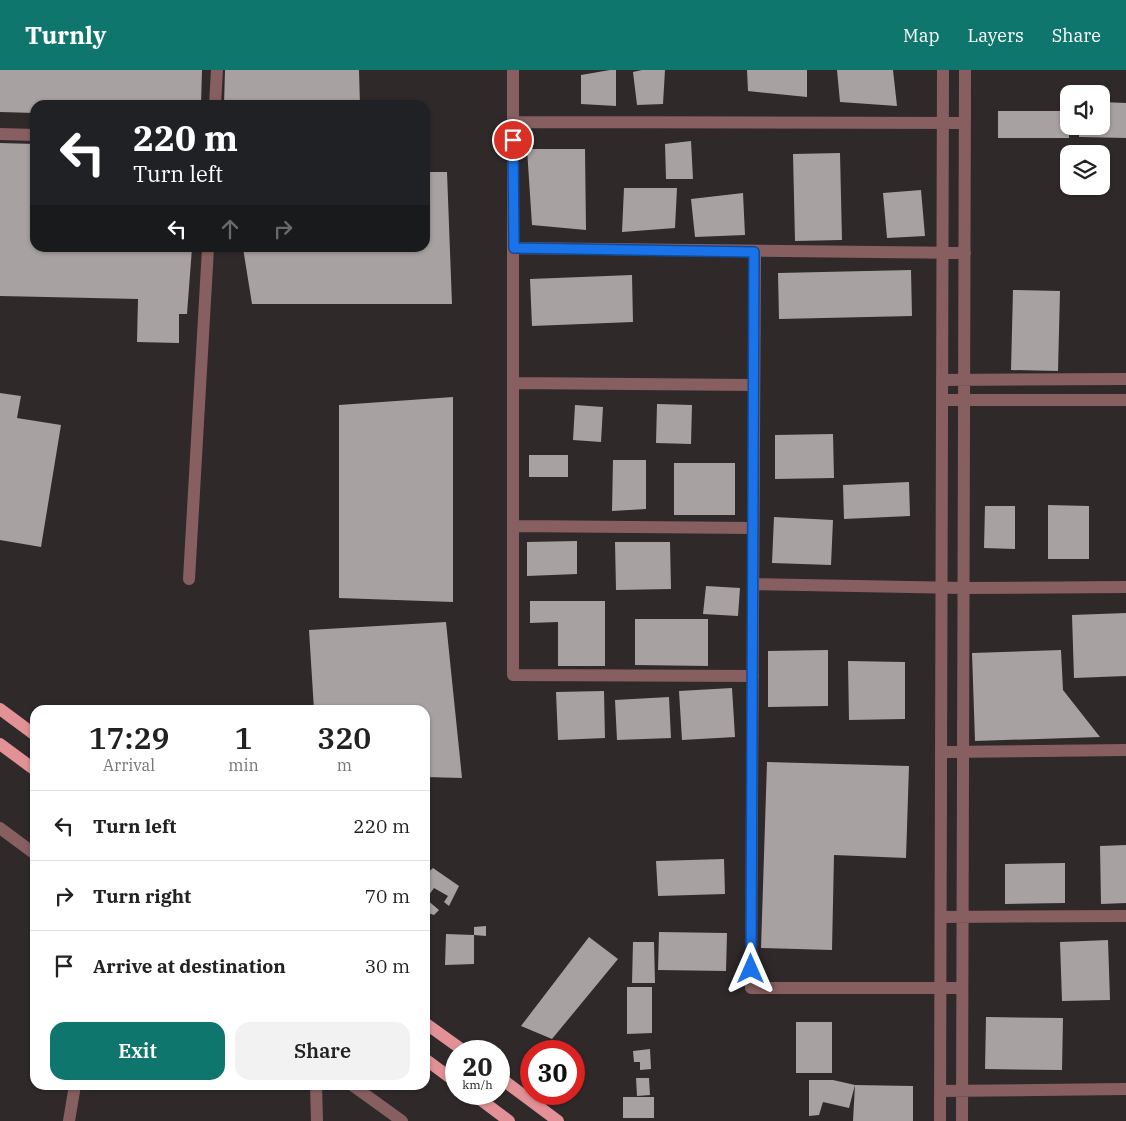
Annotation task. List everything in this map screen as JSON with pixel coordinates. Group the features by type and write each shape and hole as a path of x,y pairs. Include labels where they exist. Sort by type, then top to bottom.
{"main road":[{"path":"0,709 30,731"},
{"path":"0,744 30,766"},
{"path":"430,1027 449,1040"},
{"path":"430,1062 445,1073"},
{"path":"510,1085 558,1121"},
{"path":"487,1105 509,1121"}],"street":[{"path":"215,100 217,70"},
{"path":"513,70 513,675 752,676"},
{"path":"940,1121 944,70"},
{"path":"962,1121 965,70"},
{"path":"513,122 965,123"},
{"path":"0,134 30,135"},
{"path":"514,248 964,253"},
{"path":"189,579 208,252"},
{"path":"754,252 751,988 962,988"},
{"path":"942,380 1126,379"},
{"path":"513,382 754,384"},
{"path":"942,400 1126,400"},
{"path":"513,526 753,528"},
{"path":"753,584 964,588 1126,587"},
{"path":"941,752 1126,750"},
{"path":"0,828 30,850"},
{"path":"941,917 1126,916"},
{"path":"940,1091 1126,1089"},
{"path":"69,1121 74,1090"},
{"path":"316,1090 317,1121"},
{"path":"359,1090 402,1121"}],"building":[{"path":"0,70 202,70 201,100 30,100 30,113 0,112"},
{"path":"225,70 359,70 360,100 224,100"},
{"path":"616,70 616,106 581,104 581,75"},
{"path":"665,70 663,104 637,105 633,72"},
{"path":"747,70 807,70 807,97 748,91"},
{"path":"837,70 893,70 897,106 840,102"},
{"path":"1110,102 1126,103 1126,138 1079,137 1079,135 1110,135"},
{"path":"998,111 1060,111 1060,135 1069,135 1069,138 998,138"},
{"path":"691,141 693,179 666,179 665,144"},
{"path":"0,143 30,144 30,252 192,252 187,314 179,314 179,343 137,342 138,299 0,296"},
{"path":"527,149 585,149 586,230 532,225"},
{"path":"840,153 842,240 795,241 793,154"},
{"path":"430,172 447,172 452,304 252,304 244,252 430,252"},
{"path":"624,188 677,188 675,228 622,232"},
{"path":"921,190 925,236 887,238 883,193"},
{"path":"743,193 745,235 695,237 691,199"},
{"path":"911,270 912,316 779,319 778,273"},
{"path":"632,275 633,322 532,326 530,279"},
{"path":"1013,290 1060,291 1058,371 1011,370"},
{"path":"0,393 21,396 17,418 61,425 41,547 0,540"},
{"path":"453,397 453,602 339,598 339,405"},
{"path":"657,404 692,405 691,444 656,443"},
{"path":"575,405 603,407 601,442 573,440"},
{"path":"833,434 834,478 775,479 775,435"},
{"path":"529,455 568,455 568,477 529,477"},
{"path":"613,460 646,460 646,509 612,511"},
{"path":"674,463 735,463 735,515 674,515"},
{"path":"909,482 910,516 844,519 843,485"},
{"path":"1048,505 1089,506 1089,559 1048,559"},
{"path":"985,506 1015,506 1015,549 984,548"},
{"path":"774,517 833,520 831,565 772,563"},
{"path":"577,541 577,574 527,576 527,542"},
{"path":"615,542 670,542 671,589 616,590"},
{"path":"706,586 740,588 738,616 703,614"},
{"path":"530,601 605,601 605,666 558,666 558,622 530,623"},
{"path":"1126,613 1126,676 1074,678 1072,615"},
{"path":"635,619 708,619 708,666 635,665"},
{"path":"446,622 462,778 430,777 430,705 314,705 309,630"},
{"path":"828,650 828,706 768,707 768,651"},
{"path":"1061,650 1063,690 1100,737 975,741 972,653"},
{"path":"848,661 905,662 905,719 849,720"},
{"path":"732,688 735,737 682,740 679,691"},
{"path":"604,691 605,738 558,740 556,692"},
{"path":"669,697 671,738 617,740 615,700"},
{"path":"767,762 909,766 906,858 834,855 832,950 761,948"},
{"path":"1126,845 1126,903 1101,904 1100,846"},
{"path":"724,859 725,894 658,896 656,861"},
{"path":"1065,863 1065,903 1005,904 1005,864"},
{"path":"433,868 459,886 449,906 444,902 448,896 434,888 430,894 430,871"},
{"path":"430,902 439,910 434,915 430,914"},
{"path":"486,926 486,936 474,935 474,927"},
{"path":"659,932 727,933 726,971 658,970"},
{"path":"446,934 474,935 474,964 445,965"},
{"path":"589,937 618,959 552,1039 521,1026"},
{"path":"1108,940 1110,1000 1062,1001 1060,942"},
{"path":"633,942 654,942 655,983 632,983"},
{"path":"627,987 652,987 652,1033 627,1034"},
{"path":"986,1017 1063,1018 1062,1070 985,1069"},
{"path":"796,1022 832,1022 832,1073 796,1073"},
{"path":"650,1049 651,1069 640,1070 640,1062 634,1062 633,1051"},
{"path":"636,1078 649,1078 650,1095 637,1096"},
{"path":"809,1080 833,1080 855,1085 849,1108 823,1102 819,1115 809,1116"},
{"path":"855,1085 913,1086 913,1121 853,1121"},
{"path":"623,1097 654,1097 654,1118 623,1118"}],"route":[{"path":"513,140 514,248 754,252 751,969"}]}
